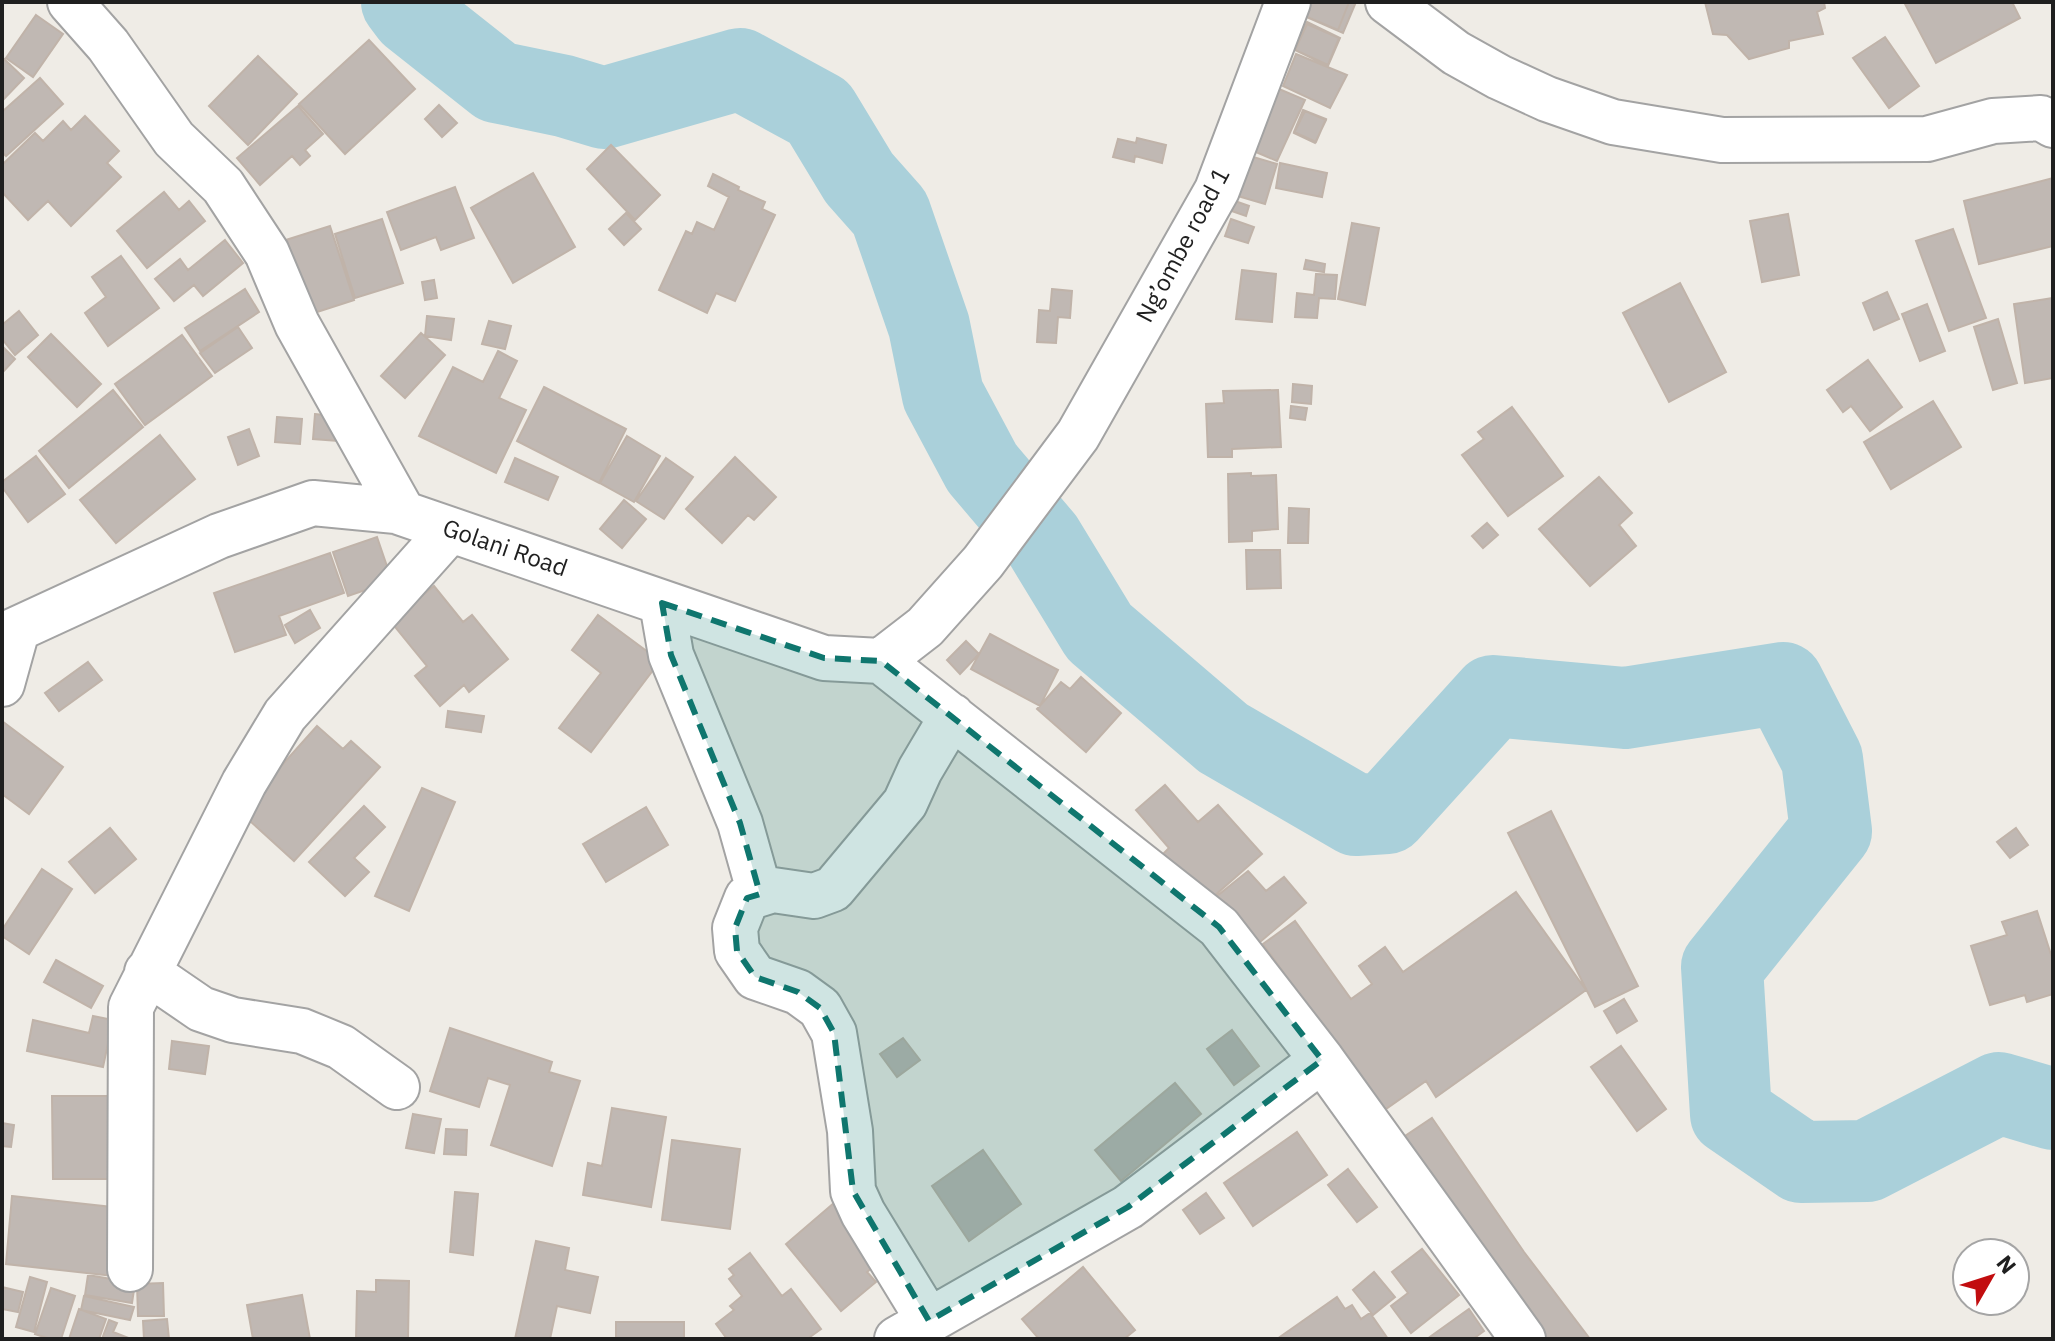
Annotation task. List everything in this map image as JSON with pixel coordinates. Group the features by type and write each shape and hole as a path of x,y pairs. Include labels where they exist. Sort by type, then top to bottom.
{"street":[{"path":"70,2 108,45 174,139 223,186 267,253 297,324 403,513"},
{"name":"Ng’ombe road 1","path":"881,661 925,627 983,562 1078,435 1217,190 1288,2"},
{"path":"1388,2 1456,53 1499,77 1547,99 1613,122 1722,140 1927,139 1993,121 2041,118 2053,125"},
{"name":"Golani Road","path":"9,633 219,536 313,503 403,513 824,658 881,661"},
{"path":"130,1269 131,1007 244,783 285,715 450,530"},
{"path":"662,603 671,655 740,823 760,894"},
{"path":"2,684 9,633"},
{"path":"881,661 1219,927 1322,1060 1523,1339"},
{"path":"952,716 920,770 905,803 833,889 814,896 773,890 747,898 735,928 737,951 755,977 798,992 820,1008 834,1033 850,1131 853,1191 913,1330 1128,1207 1322,1060"},
{"path":"147,972 201,1009 233,1020 302,1031 341,1047 397,1087"}],"highlighted area":[{"path":"662,603 824,658 881,661 1219,927 1322,1060 1128,1207 929,1321 853,1191 834,1033 820,1008 798,992 755,977 737,951 735,928 747,898 760,894 740,823 671,655"}],"building":[{"path":"1300,2 1356,2 1343,33 1295,12"},
{"path":"1304,2 1349,2 1338,30 1300,14"},
{"path":"1705,2 1824,2 1825,8 1817,12 1823,34 1789,41 1789,48 1749,59 1727,35 1713,34"},
{"path":"1904,2 2012,2 2020,18 1936,63"},
{"path":"36,15 63,34 33,77 6,58"},
{"path":"1307,22 1340,38 1328,66 1293,49"},
{"path":"1307,24 1339,38 1328,65 1295,50"},
{"path":"1885,37 1919,86 1889,108 1853,58"},
{"path":"369,40 415,89 345,154 299,104"},
{"path":"1296,54 1347,75 1330,108 1283,86"},
{"path":"258,56 297,94 248,145 209,106"},
{"path":"2,57 24,78 2,101"},
{"path":"40,78 63,104 6,156 2,152 2,112"},
{"path":"1272,86 1305,100 1277,161 1244,147"},
{"path":"439,105 457,123 442,137 425,119"},
{"path":"298,106 323,134 305,150 310,156 300,165 292,156 260,185 237,158"},
{"path":"1303,110 1326,119 1316,142 1294,132"},
{"path":"1305,111 1326,120 1315,143 1294,133"},
{"path":"85,116 119,151 107,163 121,177 71,226 48,201 28,220 2,192 2,165 35,133 43,141 63,121 71,130"},
{"path":"1137,138 1166,145 1162,163 1135,156 1134,162 1113,157 1118,139 1136,143"},
{"path":"611,145 660,195 635,220 587,169"},
{"path":"1243,154 1277,164 1265,204 1231,194"},
{"path":"1280,163 1327,173 1322,197 1276,188"},
{"path":"533,173 575,247 513,283 471,208"},
{"path":"713,174 765,202 762,209 775,215 735,301 716,293 707,313 659,290 686,231 692,234 697,222 714,230 729,197 708,186"},
{"path":"2053,178 2053,246 1979,264 1964,201"},
{"path":"455,187 474,238 441,250 436,237 401,250 387,212"},
{"path":"164,192 179,210 189,201 205,221 147,268 117,231"},
{"path":"1232,200 1249,206 1246,216 1229,210"},
{"path":"626,213 641,229 624,245 609,229"},
{"path":"1788,214 1799,275 1762,282 1750,221"},
{"path":"382,219 403,283 355,298 335,234"},
{"path":"1231,219 1254,227 1248,243 1225,236"},
{"path":"1352,223 1379,228 1365,305 1338,299"},
{"path":"330,226 354,300 311,314 286,240"},
{"path":"1953,229 1986,318 1949,331 1916,241"},
{"path":"225,240 243,263 203,296 194,285 174,301 155,279 180,259 188,270"},
{"path":"121,256 159,308 108,346 85,313 106,297 92,277"},
{"path":"1306,260 1325,264 1324,272 1304,269"},
{"path":"1242,270 1276,274 1272,322 1236,319"},
{"path":"1316,274 1337,275 1335,299 1319,298 1317,318 1295,317 1297,293 1314,295"},
{"path":"434,280 437,298 425,300 422,282"},
{"path":"1680,283 1726,372 1669,402 1623,313"},
{"path":"245,289 259,312 200,351 185,328"},
{"path":"1052,289 1072,291 1070,318 1058,317 1056,343 1037,342 1039,310 1050,311"},
{"path":"1887,292 1899,319 1874,330 1863,303"},
{"path":"2053,298 2053,378 2025,383 2014,304"},
{"path":"1927,304 1945,351 1920,361 1902,314"},
{"path":"19,311 38,335 15,355 2,339 2,325"},
{"path":"427,316 454,319 451,340 425,336"},
{"path":"1998,319 2017,383 1993,390 1974,327"},
{"path":"489,321 511,326 505,349 482,344"},
{"path":"238,327 252,348 215,373 200,353"},
{"path":"421,333 445,355 405,398 381,376"},
{"path":"51,334 101,384 77,407 28,357"},
{"path":"182,335 212,376 145,425 115,384"},
{"path":"2,346 15,359 2,373"},
{"path":"498,351 517,361 499,398 526,410 496,473 419,436 453,367 483,382"},
{"path":"1868,360 1902,407 1870,431 1851,406 1843,412 1827,390"},
{"path":"1293,384 1312,386 1311,404 1292,402"},
{"path":"544,387 626,429 599,483 517,441"},
{"path":"113,390 143,427 69,488 39,451"},
{"path":"1278,390 1281,447 1232,449 1232,457 1208,457 1206,404 1224,403 1223,391"},
{"path":"1933,401 1961,447 1891,489 1864,442"},
{"path":"1291,406 1307,408 1305,420 1290,418"},
{"path":"1512,407 1563,476 1508,516 1462,455 1484,439 1478,432"},
{"path":"315,414 340,417 338,441 313,439"},
{"path":"277,417 302,419 300,444 275,442"},
{"path":"249,429 259,456 238,465 228,437"},
{"path":"160,435 195,479 116,543 80,500"},
{"path":"627,436 660,456 634,502 600,483"},
{"path":"36,456 65,494 28,522 2,487 2,482"},
{"path":"735,457 776,497 754,520 748,515 722,543 686,509"},
{"path":"515,458 558,477 548,500 505,482"},
{"path":"666,458 693,477 664,519 636,501"},
{"path":"1251,473 1251,476 1276,475 1278,529 1252,531 1252,541 1229,542 1228,474"},
{"path":"1599,477 1632,513 1619,525 1636,546 1590,586 1539,529"},
{"path":"624,500 646,519 622,548 600,529"},
{"path":"1289,508 1309,509 1308,543 1288,543"},
{"path":"1487,523 1498,535 1483,548 1472,536"},
{"path":"377,537 392,581 348,596 333,552"},
{"path":"1246,550 1280,550 1281,588 1247,589"},
{"path":"330,553 344,593 279,616 286,635 235,652 214,593"},
{"path":"434,586 463,622 472,615 508,659 469,692 464,685 440,706 415,676 427,666 391,622"},
{"path":"310,610 320,628 295,643 285,625"},
{"path":"598,615 660,661 591,752 559,728 601,673 572,650"},
{"path":"990,634 1058,670 1040,706 971,669"},
{"path":"966,641 979,654 960,674 947,660"},
{"path":"88,662 102,680 59,711 45,693"},
{"path":"1081,677 1121,713 1086,752 1037,709 1061,682 1070,689"},
{"path":"448,711 484,716 481,732 446,727"},
{"path":"2,721 63,767 29,814 2,794"},
{"path":"317,726 343,749 351,741 380,767 294,861 240,812"},
{"path":"1165,785 1198,822 1218,805 1262,854 1205,904 1162,855 1169,848 1136,810"},
{"path":"422,788 455,802 409,911 375,896"},
{"path":"364,806 385,827 354,858 369,872 345,896 309,862"},
{"path":"646,807 668,845 606,882 583,844"},
{"path":"1551,811 1638,986 1595,1007 1508,833"},
{"path":"110,828 136,859 95,893 69,862"},
{"path":"2016,828 2028,845 2010,858 1997,842"},
{"path":"42,869 72,889 29,954 2,936 2,930"},
{"path":"1248,871 1266,891 1284,877 1306,903 1247,953 1206,905"},
{"path":"1516,892 1586,990 1436,1097 1426,1081 1383,1111 1263,944 1295,921 1351,999 1372,984 1359,966 1385,947 1403,972"},
{"path":"2037,911 2053,961 2053,994 2027,1002 2025,995 1990,1005 1971,946 2007,935 2002,922"},
{"path":"56,960 103,986 91,1008 44,982"},
{"path":"1624,999 1637,1021 1617,1033 1604,1011"},
{"path":"93,1016 113,1020 103,1067 27,1051 33,1020 89,1033"},
{"path":"450,1028 552,1062 549,1072 580,1081 552,1166 491,1145 510,1085 488,1078 479,1107 430,1091"},
{"path":"1232,1030 1259,1066 1234,1085 1207,1049"},
{"path":"903,1038 920,1060 897,1077 880,1054"},
{"path":"172,1041 209,1046 205,1074 169,1069"},
{"path":"1621,1046 1666,1109 1637,1131 1591,1067"},
{"path":"1175,1083 1201,1114 1121,1181 1095,1150"},
{"path":"52,1096 111,1096 112,1179 53,1179"},
{"path":"612,1108 666,1117 651,1207 583,1195 588,1163 602,1166"},
{"path":"413,1114 441,1119 434,1153 406,1148"},
{"path":"1432,1118 1524,1252 1590,1339 1542,1339 1399,1140"},
{"path":"2,1123 14,1125 11,1147 2,1146"},
{"path":"446,1129 467,1130 466,1155 444,1154"},
{"path":"1297,1132 1327,1175 1253,1226 1224,1183"},
{"path":"672,1140 740,1149 730,1229 662,1220"},
{"path":"983,1150 1021,1204 969,1241 932,1186"},
{"path":"1348,1169 1377,1207 1357,1222 1328,1185"},
{"path":"455,1192 478,1194 473,1255 450,1252"},
{"path":"1206,1193 1224,1218 1200,1234 1183,1210"},
{"path":"12,1196 121,1208 113,1276 6,1264"},
{"path":"834,1203 881,1260 867,1272 876,1282 841,1311 786,1244"},
{"path":"536,1241 569,1248 565,1270 598,1277 590,1313 557,1306 550,1339 515,1339"},
{"path":"1422,1249 1459,1295 1411,1333 1391,1306 1408,1293 1392,1272"},
{"path":"750,1253 782,1296 791,1289 821,1329 811,1339 727,1339 716,1324 734,1310 730,1306 742,1296 729,1279 734,1275 729,1269"},
{"path":"1083,1267 1135,1330 1124,1339 1039,1339 1022,1319"},
{"path":"1374,1272 1395,1297 1373,1315 1353,1290"},
{"path":"88,1275 135,1283 132,1303 85,1295"},
{"path":"30,1277 47,1282 34,1332 16,1327"},
{"path":"376,1280 409,1281 408,1339 356,1339 357,1291 376,1292"},
{"path":"163,1283 164,1316 138,1316 137,1284"},
{"path":"2,1287 23,1292 18,1312 2,1309"},
{"path":"51,1288 75,1296 61,1339 35,1334"},
{"path":"302,1295 310,1339 253,1339 247,1305"},
{"path":"84,1296 134,1307 130,1320 81,1310"},
{"path":"1337,1297 1345,1309 1352,1305 1361,1319 1370,1313 1388,1339 1277,1339"},
{"path":"79,1309 106,1319 99,1339 69,1339"},
{"path":"1469,1309 1484,1331 1473,1339 1427,1339"},
{"path":"167,1319 169,1339 144,1339 143,1321"},
{"path":"109,1320 117,1323 113,1332 131,1339 102,1339"},
{"path":"616,1322 684,1322 684,1339 616,1339"}],"waterway":[{"path":"402,2 411,14 497,82 604,108 740,69 819,112 859,178 890,213 929,326 943,395 982,468 1043,540 1099,632 1223,738 1356,815 1387,813 1493,696 1625,708 1783,683 1822,759 1831,831 1722,967 1731,1114 1801,1162 1867,1161 1999,1093 2053,1109"}]}
